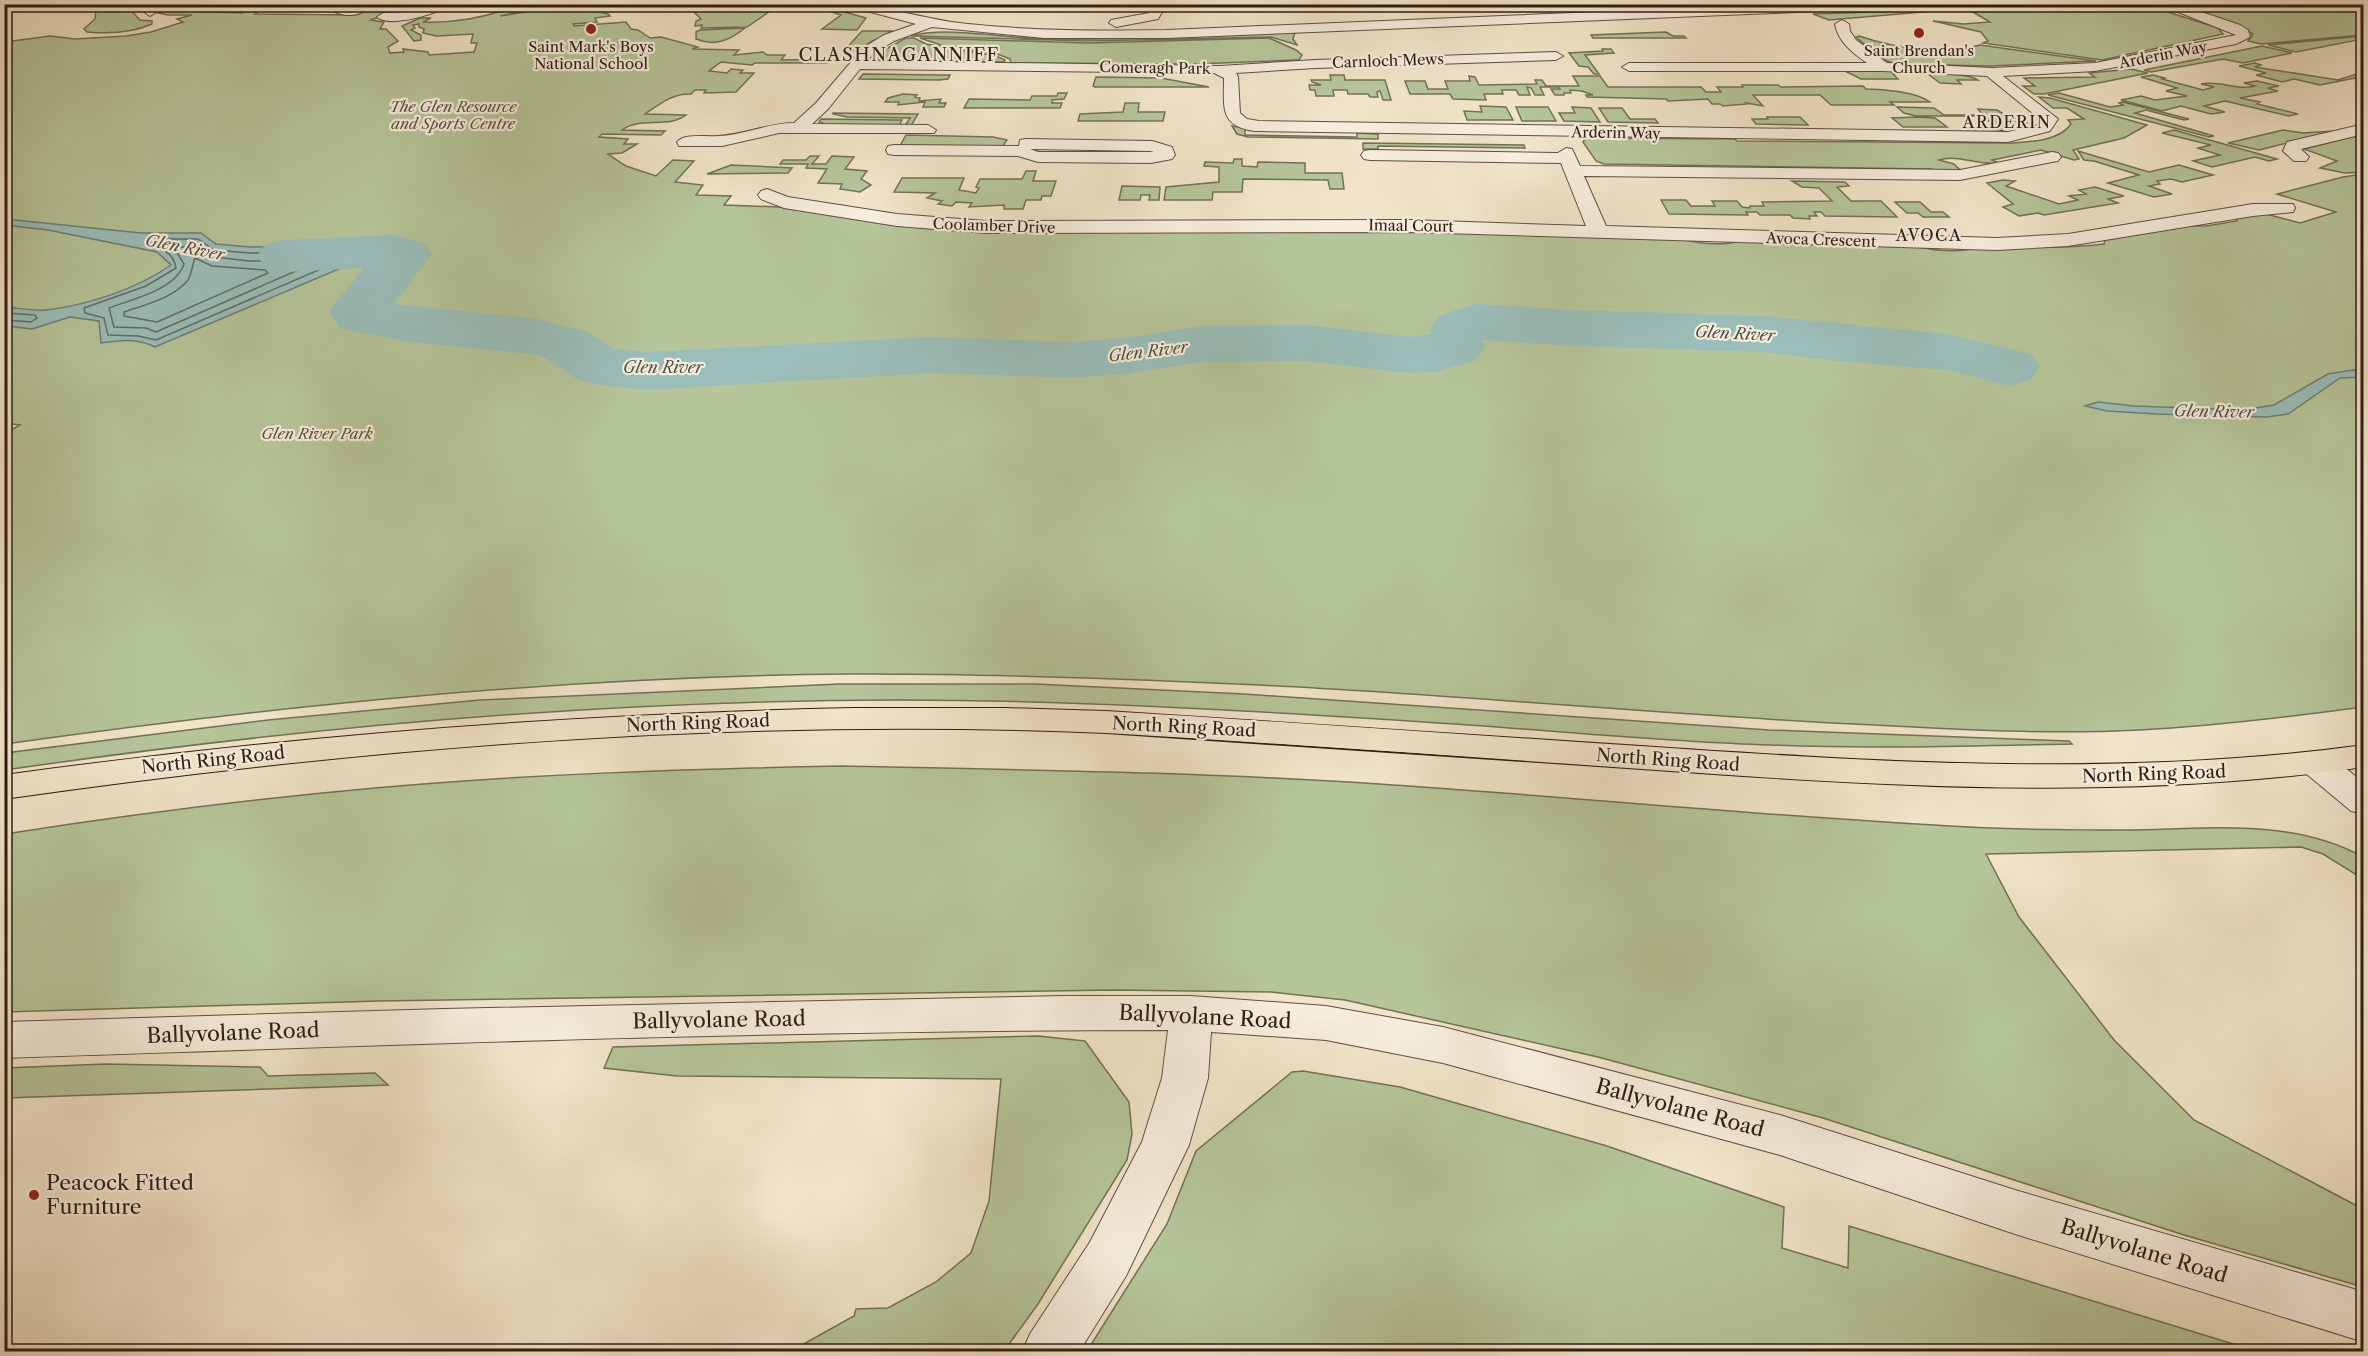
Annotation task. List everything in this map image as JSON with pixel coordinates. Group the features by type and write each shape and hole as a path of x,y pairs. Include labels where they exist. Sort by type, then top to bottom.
{"main road":[{"name":"North Ring Road","path":"4,787 236,757 415,739 590,727 764,720 929,718 1153,725 1804,769 2037,777 2162,776 2244,771 2364,756"}],"street":[{"path":"343,4 339,10 357,11"},
{"path":"383,17 409,16 445,4"},
{"path":"846,4 929,25 981,32 1066,36 1400,24 1709,8 1796,8 1896,4"},
{"path":"1035,20 1083,26 1153,16 1161,4"},
{"name":"Arderin Way","path":"1629,68 1662,66 1883,67 1992,72 2078,69 2118,64 2236,40 2244,35 2235,28 2164,4"},
{"path":"1389,11 1400,24"},
{"path":"1153,16 1155,20 1168,24 1186,26 1252,24"},
{"path":"1842,24 1842,31 1846,38 1883,67"},
{"path":"798,128 822,106 876,44 929,25"},
{"name":"Carnloch Mews","path":"1221,70 1315,64 1556,56"},
{"path":"1662,66 1656,59 1682,56 1764,57"},
{"name":"Comeragh Park","path":"856,65 1221,70 1231,78 1234,118 1256,126 1556,132"},
{"name":"Arderin Way","path":"1571,165 1556,132 1986,138 2023,135 2044,128 2050,119 1994,76 1992,72"},
{"path":"685,142 722,141 766,129 945,130"},
{"path":"2300,157 2292,151 2293,146 2364,129"},
{"path":"894,150 1023,143 1152,146 1166,151 1166,155 1151,158 1038,156 1025,154 1023,143"},
{"path":"1370,155 1571,165 1939,176 1986,171 2052,157"},
{"path":"1952,160 1986,171"},
{"path":"1571,165 1598,231"},
{"name":"Coolamber Drive","path":"767,195 784,202 932,225 1008,228 1224,226"},
{"name":"Avoca Crescent","path":"1598,231 1946,244 2020,243 2068,240 2253,210 2286,208"},
{"name":"Imaal Court","path":"1224,226 1410,226 1598,231"},
{"path":"2316,763 2364,802"},
{"name":"Ballyvolane Road","path":"4,1040 456,1025 1062,1013 1191,1013 1326,1023 1455,1048 1780,1135 2026,1215 2364,1317"},
{"path":"1049,1352 1108,1260 1165,1145 1185,1077 1191,1013"}],"green space":[{"path":"5,4 126,5 140,20 152,21 152,24 120,32 87,32 84,29 95,19 96,9 68,5 5,8"},
{"name":"Glen River Park","path":"269,4 255,14 355,15 370,9 350,8 350,5 428,5 411,13 386,14 371,20 384,22 380,29 386,29 398,41 388,47 390,53 404,52 403,49 428,52 429,55 474,52 477,43 471,43 473,34 436,36 423,33 424,29 419,27 419,24 413,25 415,28 411,30 421,35 421,40 414,41 402,26 420,18 431,18 423,22 444,22 476,18 507,9 495,8 504,5 554,5 500,16 571,5 610,16 595,18 597,22 573,24 574,26 626,22 631,29 638,30 650,38 661,37 698,47 692,49 739,50 734,55 763,52 767,55 785,55 781,60 831,59 827,63 755,63 752,65 721,62 709,71 727,73 731,69 743,70 740,73 754,73 736,92 704,93 706,90 695,90 691,94 678,95 667,100 645,114 686,115 679,119 637,124 622,130 665,131 661,135 602,134 599,137 628,139 624,144 637,144 622,153 608,154 626,166 656,176 673,160 694,161 675,182 703,185 696,195 731,196 724,205 780,207 923,228 965,231 1378,230 1676,238 1709,243 1743,240 1915,246 1947,251 1979,247 2073,247 2104,244 2105,240 2187,226 2206,226 2237,221 2236,217 2262,213 2300,223 2336,212 2277,194 2363,174 2363,707 2251,721 2167,728 2032,732 1777,720 1237,684 1041,676 845,674 740,676 529,687 214,717 5,744 4,434 20,425 5,423 5,42 50,36 75,39 126,36 151,32 183,22 177,19 192,15 168,15 154,12 156,10 242,13 247,10 242,9 251,5"},
{"path":"2193,4 2363,5 2363,35 2261,44 2248,41 2253,34 2245,29 2178,6"},
{"path":"687,5 779,5 747,27 701,28 702,25 695,26 696,21 701,19"},
{"path":"810,5 819,5 866,18 857,30 822,29 841,15"},
{"path":"2146,5 2218,28 2223,34 2102,60 1983,43 1988,41 1981,32 1933,21 1963,24 1990,22 1966,8"},
{"path":"1933,10 1935,11 1829,20 1813,14"},
{"path":"745,28 722,41 710,42 696,39 696,32 700,30"},
{"path":"862,31 893,31 890,32 894,33 872,41 858,51 844,51"},
{"path":"958,32 1043,39 1106,39 1295,32 1293,39 1297,45 1271,37 1087,41 911,36 925,33"},
{"path":"1666,32 1673,36 1686,38 1593,38 1591,35"},
{"path":"2363,36 2363,39 2296,52 2268,45"},
{"path":"1856,37 1919,49 1950,50 1980,45 2096,61 1989,66 1896,64 1874,53"},
{"path":"906,38 914,38 926,44 996,56 1005,60 1004,62 885,61 879,59 886,49"},
{"path":"920,38 1088,43 1269,38 1302,55 1299,60 1196,64 1011,63 1010,59 1000,55 941,45"},
{"path":"2262,46 2292,53 2243,63 2223,59 2151,72 2144,70"},
{"path":"1602,49 1611,49 1614,53 1585,55 1599,74 1594,74 1588,67 1579,66 1569,53 1603,51"},
{"path":"2255,63 2261,65 2255,67 2338,80 2363,72 2363,80 2355,78 2320,85 2294,79 2282,82 2256,75 2266,73 2239,66"},
{"path":"2131,69 2148,73 2044,94 2034,94 2023,86 2035,86 2024,78 2095,77 2089,73"},
{"path":"1845,71 1935,72 1968,76 1978,80 1957,80 1961,84 1940,83 1928,74 1893,74 1898,79 1861,79"},
{"path":"863,74 950,75 948,79 939,80 859,79"},
{"path":"1330,75 1344,75 1345,80 1385,80 1391,100 1383,100 1380,91 1377,92 1378,97 1370,97 1368,94 1348,94 1347,90 1333,90 1334,96 1316,96 1315,90 1310,90 1309,85 1321,85 1311,80 1331,80"},
{"path":"2153,75 2203,90 2214,87 2201,84 2208,83 2248,87 2255,86 2244,83 2257,81 2279,86 2268,88 2278,91 2240,98 2298,114 2289,116 2225,101 2204,106 2225,112 2211,114 2181,106 2162,111 2121,100 2141,96 2155,100 2187,96 2166,91 2177,88 2141,77"},
{"path":"1469,76 1475,77 1479,85 1537,84 1535,80 1542,80 1546,86 1579,86 1573,76 1600,76 1608,87 1701,87 1706,92 1721,92 1717,87 1743,87 1742,85 1863,86 1866,89 1909,93 1930,102 1890,102 1894,105 1831,105 1820,95 1753,95 1763,106 1746,103 1723,106 1712,104 1708,99 1668,101 1666,99 1587,97 1586,95 1593,95 1570,90 1571,93 1555,95 1551,89 1560,89 1559,87 1540,87 1544,95 1535,95 1531,88 1527,87 1530,95 1519,95 1516,90 1502,90 1503,94 1484,94 1486,100 1453,99 1450,94 1410,94 1405,81 1425,81 1428,89 1448,89 1445,81 1470,81"},
{"path":"1096,77 1161,78 1209,87 1095,87 1093,86"},
{"path":"1058,93 1067,93 1064,99 1052,100 1052,103 1062,103 1060,108 964,108 969,99 1030,100 1032,96 1057,96"},
{"path":"2059,93 2110,107 2123,105 2119,103 2123,102 2189,119 2184,120 2146,110 2135,113 2214,136 2209,137 2048,95"},
{"path":"903,94 917,95 915,97 920,98 919,101 941,99 939,103 946,103 944,107 923,107 925,102 898,105 899,102 885,102 888,98"},
{"path":"2039,97 2147,125 2124,138 2073,150 2079,159 2074,160 2041,150 1992,160 1999,163 1954,158 1939,160 1954,164 1960,170 1936,172 1932,169 1604,164 1596,161 1583,142 1586,138 1592,138 2011,143 2052,137 2066,130 2071,124 2068,120 2084,119 2067,108 2053,108"},
{"path":"1125,103 1139,103 1138,112 1165,112 1163,121 1078,121 1080,114 1123,112"},
{"path":"1480,106 1506,107 1513,120 1467,120 1464,111 1482,112"},
{"path":"1516,107 1548,107 1556,121 1522,121"},
{"path":"1572,107 1591,108 1600,122 1564,121 1559,113 1575,113"},
{"path":"1897,107 1934,108 1944,115 1983,115 1978,109 1997,110 2007,116 2024,119 2027,123 2000,131 1965,133 1962,131 1976,131 1973,127 1995,126 1982,116 1916,116 1904,113"},
{"path":"1599,108 1622,108 1630,119 1655,119 1658,123 1608,122"},
{"path":"833,114 918,114 911,126 905,126 910,118 847,117"},
{"path":"1767,117 1800,117 1808,125 1756,124 1752,119 1768,119"},
{"path":"1892,118 1935,118 1947,127 1903,127"},
{"path":"821,119 902,120 899,126 827,125 819,122"},
{"path":"1232,126 1245,128 1245,135 1357,137 1357,133 1378,134 1378,139 1248,137 1237,134"},
{"path":"2174,130 2277,159 2269,161 2255,157 2212,167 2193,161 2220,155 2198,148 2211,145 2162,133"},
{"path":"2283,130 2303,133 2335,131 2259,150 2228,143"},
{"path":"2363,134 2363,172 2345,173 2320,168 2337,161 2304,149"},
{"path":"906,135 993,137 1007,140 1002,147 900,146"},
{"path":"1363,143 1524,145 1525,148 1378,146 1378,149 1363,149"},
{"path":"2078,151 2149,172 2179,165 2213,175 2182,182 2171,179 2157,181 2160,184 2149,186 2172,194 2154,197 2108,183 2139,175 2084,160"},
{"path":"810,156 819,156 812,164 826,164 832,156 854,157 845,169 867,171 861,179 871,185 860,192 840,189 842,184 818,183 827,169 806,168 808,164 780,164 783,160 806,160"},
{"path":"1234,159 1242,159 1242,166 1257,167 1258,162 1305,163 1305,173 1342,173 1344,189 1330,189 1328,180 1243,179 1242,192 1213,192 1212,200 1164,200 1166,187 1219,182 1219,167 1204,166 1205,162 1233,163"},
{"path":"731,165 792,168 788,173 707,174"},
{"path":"1026,171 1036,171 1033,181 1056,181 1051,196 1042,196 1041,200 1026,200 1023,209 1004,209 1004,205 969,207 972,203 956,202 952,206 938,204 942,201 927,198 935,193 894,192 902,178 964,178 959,190 976,193 980,179 1022,179"},
{"path":"2003,180 2015,181 2006,186 2059,204 2078,200 2069,196 2086,194 2079,190 2095,187 2124,196 2108,199 2118,203 2044,215 2038,213 2019,216 2003,207 2013,204 1987,183"},
{"path":"1792,181 1845,182 1849,186 1837,187 1851,201 1881,201 1897,217 1825,216 1821,212 1814,212 1817,216 1809,216 1810,219 1793,218 1790,215 1760,215 1757,212 1746,212 1748,215 1669,214 1661,200 1686,200 1691,206 1715,206 1712,201 1737,201 1742,207 1750,208 1750,206 1764,206 1762,202 1832,201 1819,188 1802,187"},
{"path":"1122,186 1160,187 1159,200 1149,200 1150,195 1141,195 1140,200 1119,200"},
{"path":"1895,202 1920,202 1931,212 1943,212 1949,217 1923,217 1918,213 1907,213"},
{"path":"840,684 1035,684 1244,694 1769,730 2069,741 2072,744 1884,747 1732,744 1251,711 1032,702 903,700 646,706 388,724 260,737 5,770 5,753 268,720 480,700"},
{"path":"842,766 1111,772 1312,780 1821,818 1989,828 2110,830 2250,828 2308,836 2336,845 2363,857 2363,879 2323,854 2301,847 1986,854 2019,917 2114,1040 2194,1120 2363,1209 2363,1287 2184,1235 1823,1118 1598,1057 1345,1000 1271,992 1113,990 378,1001 5,1012 5,834 236,802 433,783 608,773"},
{"path":"1038,1036 1085,1041 1129,1102 1132,1134 1127,1160 1038,1304 1004,1351 791,1351 854,1316 856,1309 888,1308 936,1282 971,1253 989,1201 1001,1079 677,1076 604,1068 613,1047"},
{"path":"106,1064 260,1067 268,1076 375,1073 388,1085 5,1098 5,1068"},
{"path":"1303,1071 1400,1087 1607,1146 1784,1207 1782,1248 1848,1268 1849,1226 2256,1351 1087,1351 1167,1224 1196,1151 1292,1072"}],"water":[{"path":"5,219 141,233 201,233 216,244 250,247 408,245 418,248 418,254 374,254 155,347 135,341 101,343 99,321 70,317 32,329 7,326 5,325 5,307 41,310 62,308 95,300 128,288 158,274 171,265 157,252 48,230 5,225"},
{"path":"2353,370 2363,371 2363,377 2340,378 2288,414 2267,417 2107,411 2085,406 2098,402 2134,406 2243,410 2274,405 2328,374"}],"waterway":[{"name":"Glen River","path":"284,256 394,251 405,254 358,311 360,316 410,324 539,337 566,345 599,366 647,371 931,355 1071,360 1124,356 1201,344 1306,343 1409,355 1435,354 1455,347"},
{"name":"Glen River","path":"1460,329 1475,322 1572,328 1764,334 1946,352 2009,367"}],"place":[{"name":"Saint Mark's Boys National School","path":"591,29"},
{"name":"Saint Brendan's Church","path":"1919,33"},
{"name":"Peacock Fitted Furniture","path":"34,1195"}],"district":[{"name":"CLASHNAGANNIFF","path":"899,55"},
{"name":"ARDERIN","path":"2007,122"},
{"name":"AVOCA","path":"1929,235"}],"park label":[{"name":"The Glen Resource and Sports Centre","path":"453,116"}]}
